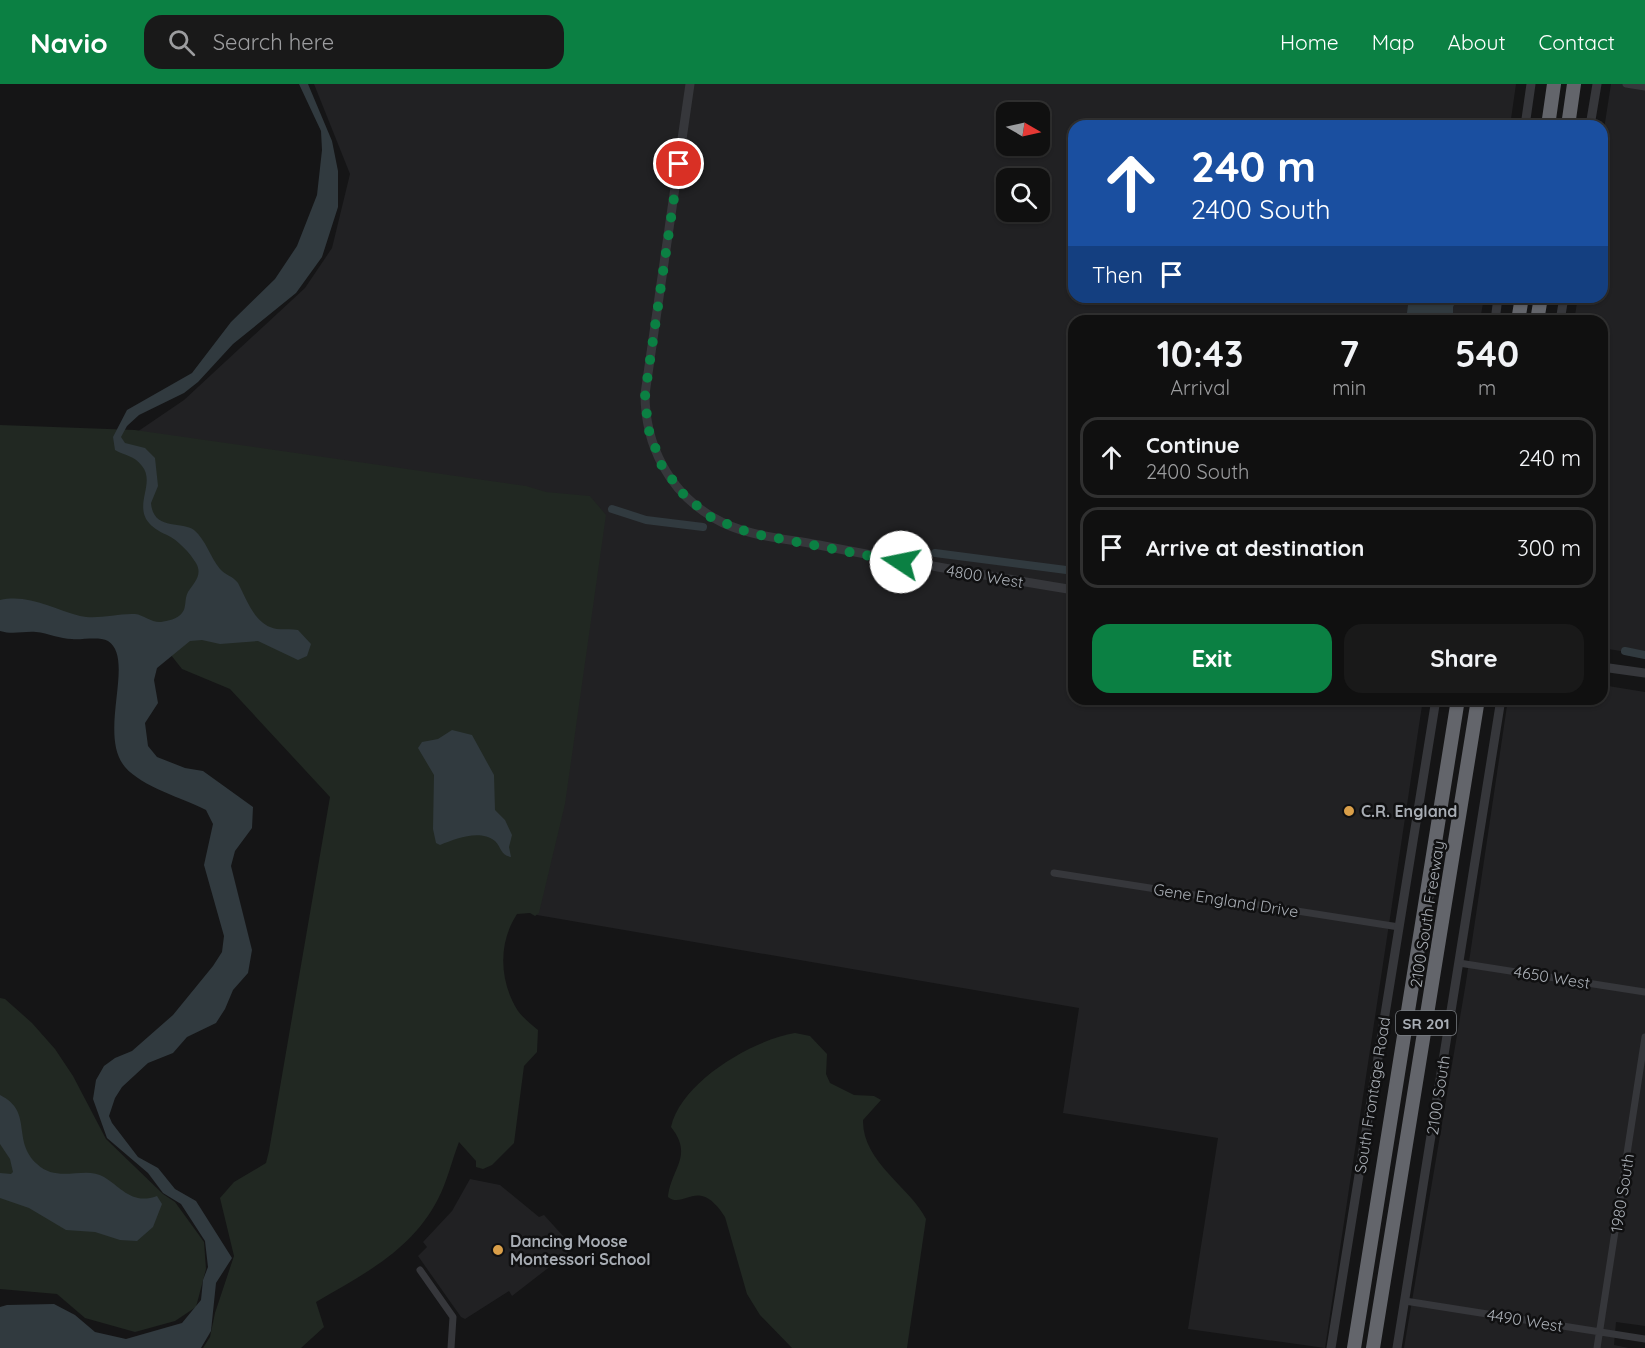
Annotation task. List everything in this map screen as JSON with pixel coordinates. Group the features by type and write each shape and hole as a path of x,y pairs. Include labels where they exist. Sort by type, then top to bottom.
{"highway":[{"path":"1549,120 1554,84"},
{"path":"1569,120 1574,84"},
{"name":"2100 South Freeway","path":"1354,1348 1457,705"},
{"name":"2100 South Freeway","path":"1373,1348 1477,705"}],"street":[{"name":"4800 West","path":"690,84 645,394 651,438 667,474 693,504 712,518 740,530 901,562 1068,589"},
{"path":"1526,120 1531,84"},
{"path":"1591,120 1597,84"},
{"path":"1626,84 1645,87"},
{"path":"1608,668 1645,673"},
{"name":"South Frontage Road","path":"1331,1348 1435,705"},
{"name":"2100 South","path":"1397,1348 1500,705"},
{"name":"Gene England Drive","path":"1054,873 1399,927"},
{"name":"4650 West","path":"1459,963 1645,992"},
{"name":"1980 South","path":"1597,1348 1645,1037"},
{"path":"420,1270 453,1317 451,1348"},
{"name":"4490 West","path":"1405,1301 1645,1339"}],"shaded area":[{"path":"299,84 308,84 332,141 338,171 338,207 322,257 296,293 233,344 198,382 184,393 139,415 127,426 121,437 125,443 145,448 155,458 158,486 151,503 157,518 169,524 194,530 220,569 238,583 251,608 264,624 273,628 298,630 311,644 307,656 298,660 258,641 220,644 202,640 190,641 157,668 154,680 158,703 145,723 148,746 157,757 185,768 203,771 253,807 252,828 235,851 231,866 252,950 248,973 233,990 216,1023 187,1037 173,1053 148,1063 122,1087 115,1098 109,1116 138,1157 158,1168 175,1189 196,1201 232,1258 216,1283 211,1331 201,1348 0,1348 0,1307 7,1305 54,1304 75,1315 95,1332 126,1339 182,1323 201,1300 203,1280 208,1267 205,1241 181,1204 163,1193 148,1173 107,1138 93,1099 96,1080 104,1066 115,1058 132,1051 173,1015 222,952 224,936 204,865 213,824 206,810 152,786 125,767 117,753 114,736 119,664 116,650 108,641 95,638 68,639 36,632 0,631 0,600 21,599 87,617 135,614 158,622 175,618 184,611 187,595 198,575 198,567 179,543 153,527 146,519 143,510 146,474 136,460 115,450 113,437 127,410 192,373 231,322 275,279 297,246 317,195 322,150 321,131"},
{"path":"314,84 1516,84 1511,120 1068,120 1068,303 1483,303 1481,315 1068,315 1068,705 1422,705 1325,1348 1188,1329 1218,1138 1063,1113 1079,1008 537,915 134,434 184,400 305,288 332,248 350,174"},
{"path":"1611,84 1645,84 1645,655 1608,649 1608,315 1575,315 1577,303 1608,303 1608,120 1605,120"},
{"path":"1408,303 1455,303 1453,315 1407,315"},
{"path":"0,425 135,430 526,486 546,492 590,496 606,515 565,804 539,913 535,916 530,913 517,914 506,937 504,950 504,975 512,999 520,1014 538,1030 537,1052 524,1066 514,1143 492,1165 483,1169 476,1167 476,1161 459,1142 438,1199 415,1233 401,1247 369,1271 316,1302 324,1327 301,1348 203,1348 210,1337 215,1313 234,1256 220,1198 234,1182 266,1163 269,1151 330,797 230,689 182,669 163,645 0,609"},
{"path":"1608,686 1645,692 1645,1326 1616,1322 1614,1345 1629,1348 1404,1348 1466,982 1507,705 1608,705"},
{"path":"452,730 472,735 494,775 495,810 505,820 512,835 509,847 511,857 503,853 495,841 489,837 475,835 440,845 436,843 433,829 434,775 418,748 422,742 438,739"},
{"path":"0,998 5,999 32,1023 55,1049 73,1076 106,1139 163,1194 175,1202 204,1242 206,1269 196,1307 175,1321 135,1332 85,1318 57,1294 0,1289"},
{"path":"795,1033 810,1036 827,1054 826,1074 830,1083 854,1095 874,1096 881,1100 863,1120 870,1149 888,1174 910,1196 926,1219 907,1348 792,1348 760,1315 747,1294 725,1217 707,1198 693,1196 674,1200 668,1197 681,1154 678,1137 671,1127 677,1110 689,1094 703,1079 740,1054 759,1044"},
{"path":"0,1095 16,1110 20,1118 25,1145 29,1155 37,1164 54,1173 97,1174 134,1197 157,1196 162,1204 153,1227 137,1241 120,1240 95,1232 66,1230 29,1208 0,1198 0,1173 11,1174 13,1172 10,1159 0,1144"},
{"name":"Dancing Moose Montessori School","path":"470,1179 500,1185 539,1217 544,1215 574,1248 512,1296 509,1291 465,1319 461,1317 418,1256 427,1247 423,1242 452,1211"}],"waterway":[{"path":"612,509 646,520 703,527"},
{"path":"935,553 1068,570"},
{"path":"1625,651 1645,655"}],"place":[{"name":"C.R. England","path":"1349,811"},
{"name":"Dancing Moose Montessori School","path":"498,1250"}],"route":[{"path":"679,164 645,394 648,428 662,466 693,504 712,518 732,527 760,535 901,562"}]}
